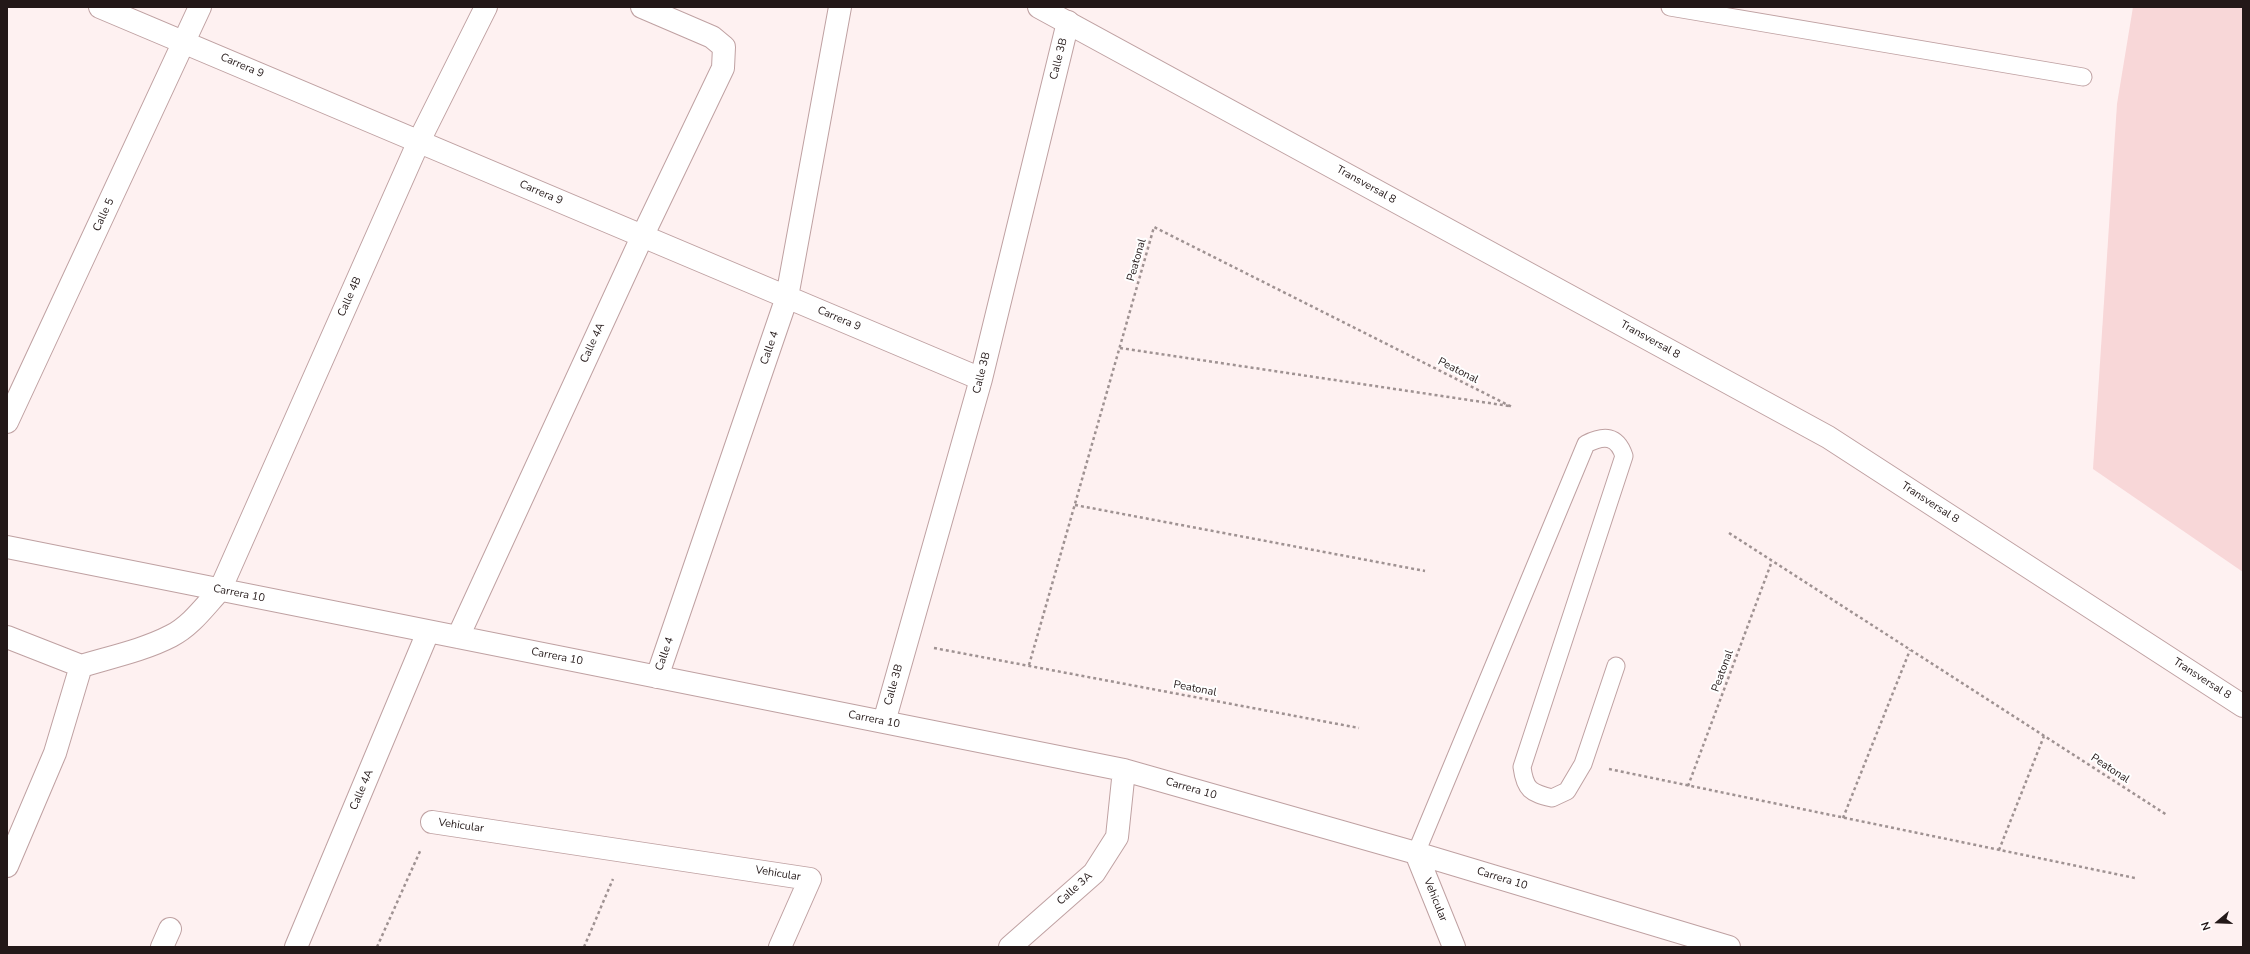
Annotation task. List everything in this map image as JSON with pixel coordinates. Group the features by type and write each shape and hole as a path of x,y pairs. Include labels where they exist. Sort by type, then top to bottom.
{"street":[{"name":"Carrera 9","path":"100,7 184,41 642,237 787,296 981,379"},
{"name":"Calle 5","path":"7,422 200,7"},
{"name":"Calle 4B","path":"81,666 149,646 172,636 191,621 220,590 419,141 486,7"},
{"name":"Calle 4A","path":"458,637 642,237 722,68 724,48 712,37 642,7"},
{"name":"Calle 4","path":"657,677 787,296 840,7"},
{"name":"Transversal 8","path":"1039,7 1828,437 2243,706"},
{"name":"Calle 3B","path":"884,722 981,379 1068,22"},
{"name":"Carrera 10","path":"7,547 1124,770 1416,853 1729,947"},
{"name":"Calle 4A","path":"296,947 428,632"},
{"path":"7,637 81,666 55,753 7,866"},
{"name":"Calle 3A","path":"1010,947 1094,873 1117,837 1124,770"},
{"name":"Vehicular","path":"432,822 810,879 780,947"},
{"name":"Vehicular","path":"1416,853 1454,947"}],"lane":[{"path":"1670,7 2083,77"},
{"path":"1416,853 1586,444 1598,438 1608,438 1620,445 1624,456 1522,767 1524,783 1537,794 1552,798 1567,790 1583,764 1616,666"}],"path":[{"name":"Peatonal","path":"1028,666 1154,227 1512,407 1120,348"},
{"path":"1075,505 1425,571"},
{"name":"Peatonal","path":"1729,533 2167,815"},
{"name":"Peatonal","path":"1688,786 1772,561"},
{"name":"Peatonal","path":"906,643 1359,728"},
{"path":"1843,818 1910,650"},
{"path":"1999,850 2044,736"},
{"path":"1583,764 2134,878"},
{"name":"Vehicular","path":"377,947 432,822"},
{"path":"584,947 625,851"}],"shaded area":[{"path":"2133,7 2243,7 2243,572 2093,469 2117,104"}]}
